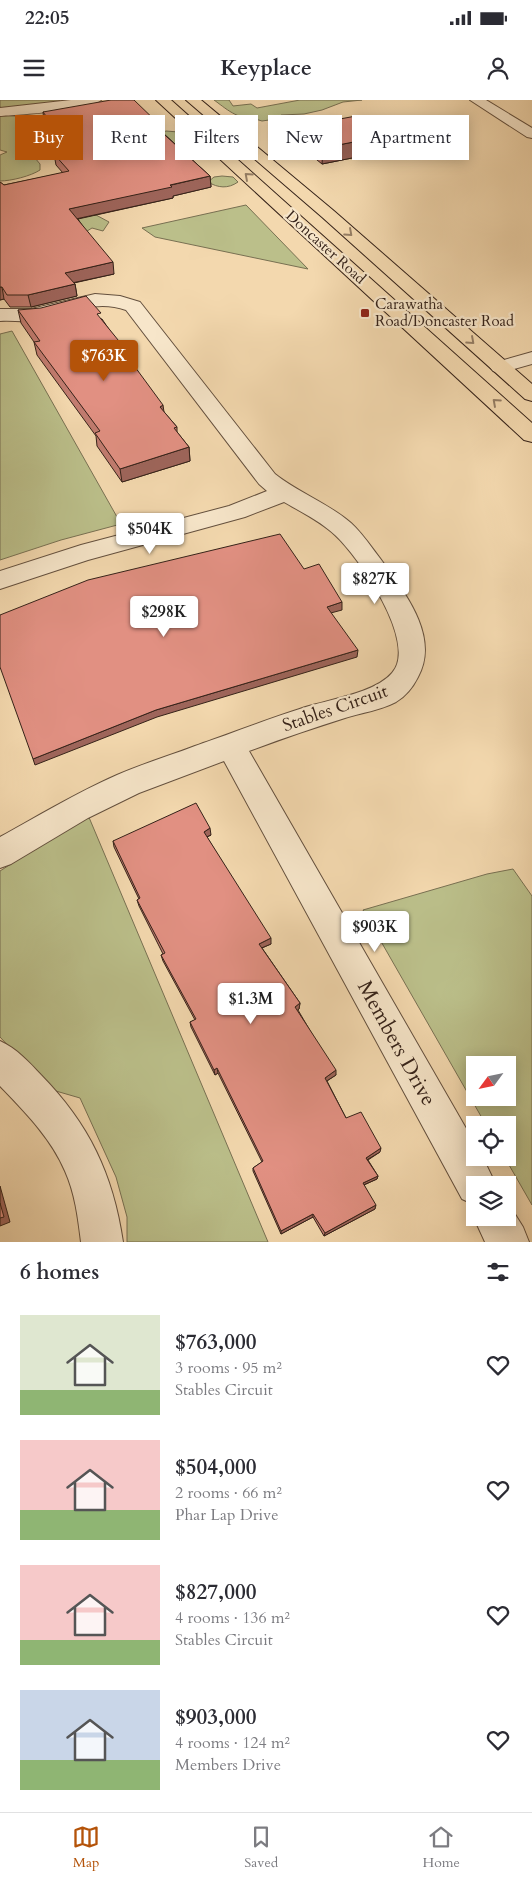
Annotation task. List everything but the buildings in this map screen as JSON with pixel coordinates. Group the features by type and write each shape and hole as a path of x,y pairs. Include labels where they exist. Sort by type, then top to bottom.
{"main road":[{"name":"Doncaster Road","path":"163,100 532,435"},
{"name":"Doncaster Road","path":"193,100 328,214 532,395"},
{"path":"467,376 500,367"}],"street":[{"path":"0,112 48,108 94,100"},
{"path":"476,100 532,134"},
{"name":"Stables Circuit","path":"0,315 30,315 99,299 112,299 133,306 267,479 284,493 312,507 342,528 393,595 405,618 411,637 413,655 411,669 396,688 372,700 289,724 128,784 77,809 0,854"},
{"path":"500,367 532,358"},
{"path":"0,580 81,553 237,512 284,493"},
{"name":"Members Drive","path":"230,745 471,1176"},
{"path":"0,1060 47,1109 69,1139 84,1170 94,1203 102,1242"}],"green space":[{"path":"0,100 59,100 61,103 9,110 0,107"},
{"path":"214,100 229,100 233,106 251,104 257,108 300,100 362,100 343,102 304,114 268,115 268,120 262,121 258,120 258,115 238,115 227,110"},
{"path":"0,114 15,116 15,160 37,160 40,164 40,170 21,178 0,181 0,155 7,152 0,150"},
{"path":"165,131 175,132 175,145 165,136"},
{"path":"214,177 233,177 238,182 223,187 208,182"},
{"path":"48,202 86,215 96,215 109,222 103,231 92,228 79,236"},
{"path":"246,205 308,269 155,237 142,228"},
{"path":"12,331 121,524 61,540 0,560 0,334"},
{"path":"88,815 268,1242 127,1242 127,1217 116,1177 80,1098 49,1089 0,1037 0,871"},
{"path":"513,869 532,896 532,1205 510,1166 516,1166 516,1116 481,1116 475,1106 516,1106 516,1056 466,1056 466,1090 363,910 487,874"}],"place":[{"name":"Carawatha Road/Doncaster Road","path":"365,313"}]}
